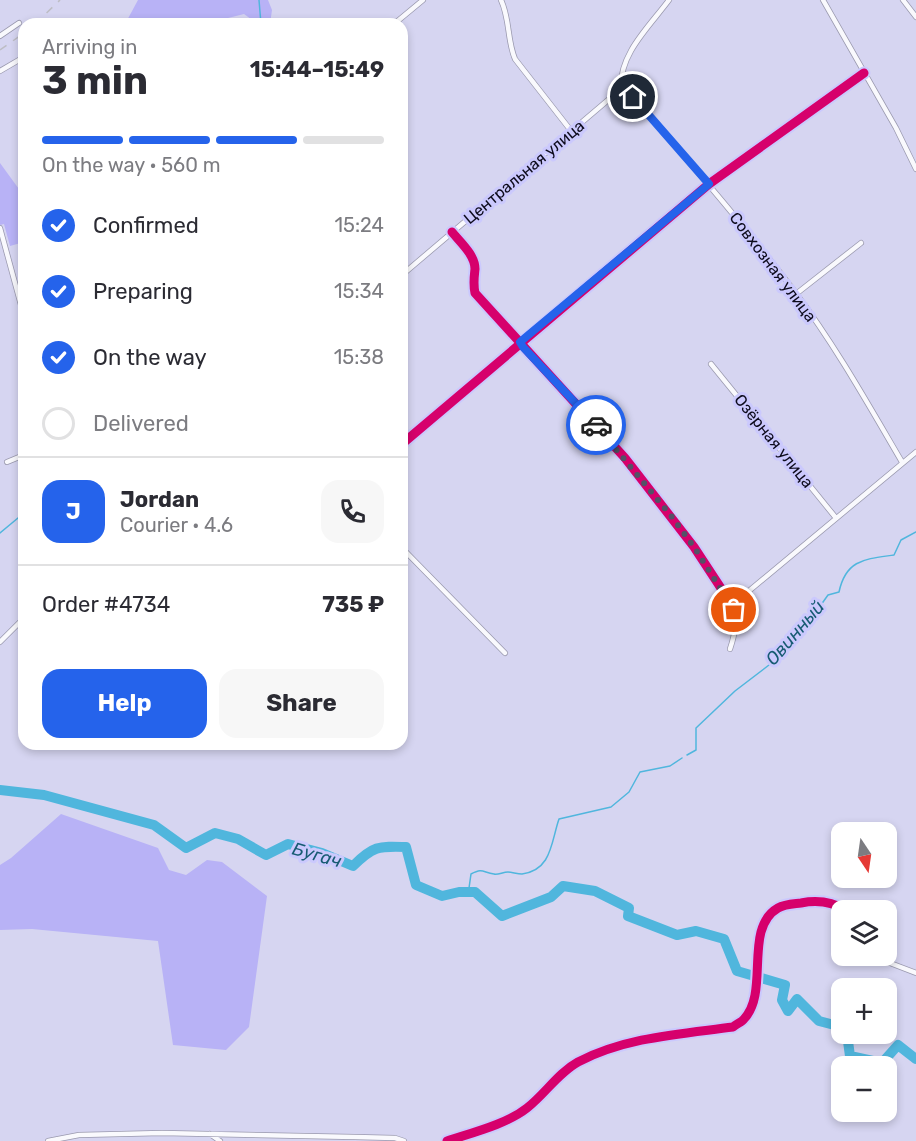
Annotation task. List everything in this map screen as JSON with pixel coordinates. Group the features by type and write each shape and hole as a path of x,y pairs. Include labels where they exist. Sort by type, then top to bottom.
{"street":[{"path":"401,18 423,0"},
{"path":"501,0 507,16 515,60 572,132"},
{"path":"621,89 625,60 669,0"},
{"path":"823,0 896,128 916,170"},
{"path":"903,0 916,17"},
{"path":"0,36 18,24"},
{"path":"0,71 18,60"},
{"path":"408,439 709,184 864,73"},
{"name":"Центральная улица","path":"408,270 621,89"},
{"name":"Совхозная улица","path":"621,89 636,100 709,184 796,294 864,395 902,462"},
{"path":"0,228 18,294"},
{"path":"452,232 472,257 475,267 472,284 475,293 582,409 654,494 694,547 732,605 735,634 730,649"},
{"path":"796,294 861,243"},
{"name":"Озёрная улица","path":"711,364 836,519"},
{"path":"732,605 916,452"},
{"path":"7,462 18,457"},
{"path":"408,554 505,653"},
{"path":"0,642 18,624"},
{"path":"447,1141 490,1126 525,1110 566,1070 590,1057 645,1038 733,1027 745,1018 752,1004 763,925 766,920 777,908 792,904 816,901 831,903"},
{"path":"897,966 916,973"},
{"path":"48,1141 79,1135 162,1133 395,1138 404,1141"},
{"path":"210,1134 220,1141"}],"shaded area":[{"path":"138,0 268,0 272,10 271,18 250,18 244,14 228,18 128,18"},
{"path":"0,163 18,188 18,244 10,246 4,224 0,225"},
{"path":"61,814 158,848 169,870 186,875 207,860 222,862 267,896 249,1027 226,1050 173,1045 158,941 32,929 0,930 0,865"}],"waterway":[{"path":"259,0 260,18"},
{"path":"0,533 18,518"},
{"name":"Овинный","path":"687,755 696,750 696,728 735,691 769,665 811,619 828,595 839,592 842,581 852,567 866,560 894,555 901,540 916,532"},
{"name":"Овинный","path":"459,892 469,888 471,874 478,871 522,874 539,867 549,854 559,819 611,807 629,792 640,772 670,766 682,758"},
{"name":"Бугач","path":"0,790 44,795 154,825 186,848 215,833 238,839 266,855 288,844 322,853 353,866 371,851 389,847 406,847 416,885 442,896 459,892 475,892 502,916 551,897 563,886 595,891 629,908 628,916 677,935 696,931 724,939 737,971 785,985 782,1000 788,1011 797,999 819,1021 831,1024"},
{"name":"Бугач","path":"848,1044 850,1056 882,1063 898,1045 916,1059"}],"railway":[{"path":"41,18 60,0"},
{"path":"0,50 18,37"}],"cycle path":[{"path":"408,439 709,184 864,73"},
{"path":"452,232 473,259 475,293 625,458 694,547 732,605"},
{"path":"447,1141 488,1128 519,1114 571,1067 596,1054 654,1038 733,1027 743,1020 751,1007 755,993 759,945 768,917 778,908 789,904 807,902 831,904"}],"way so far":[{"path":"596,425 672,517 734,610"}],"route":[{"path":"596,425 520,342 709,184 633,97"}]}
